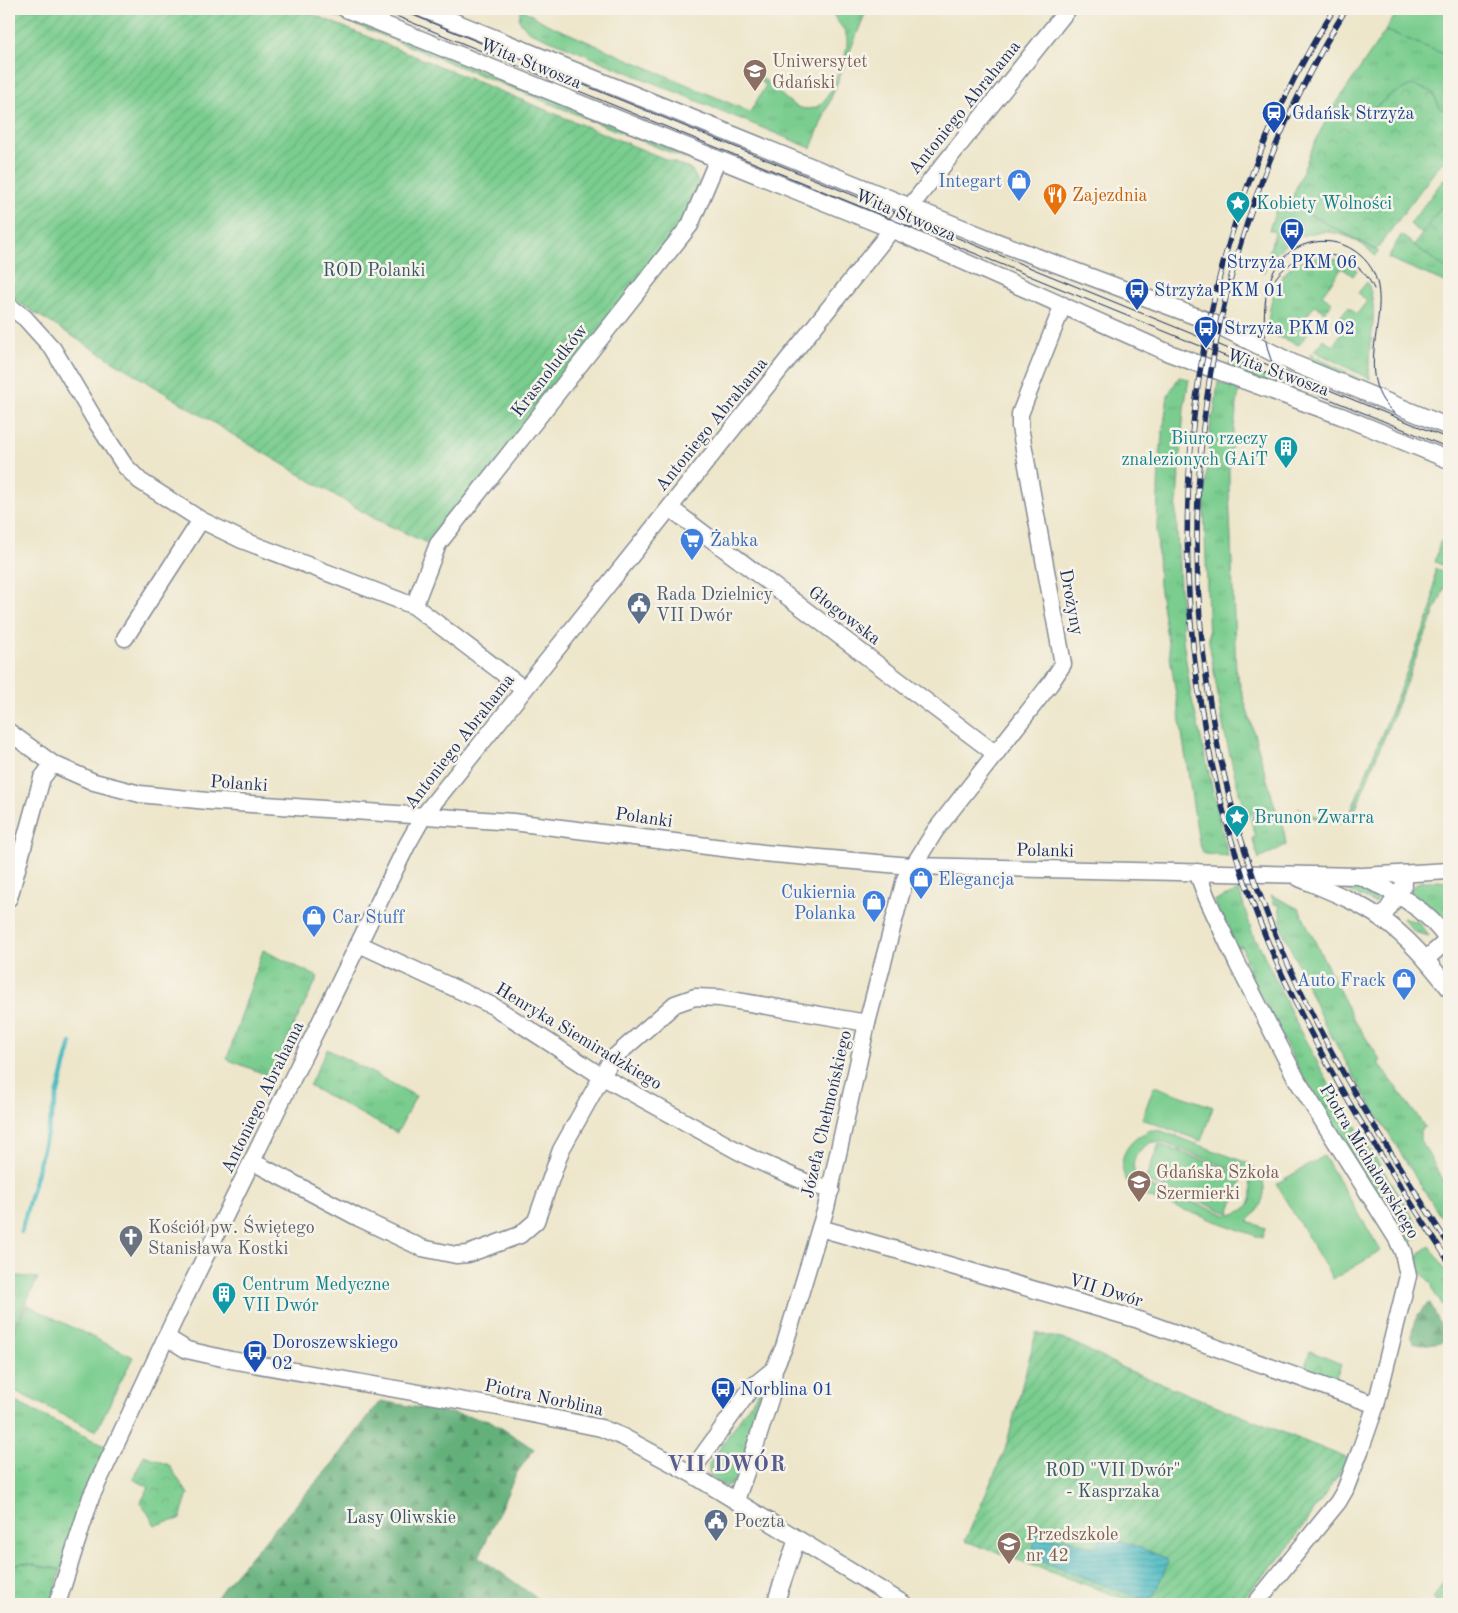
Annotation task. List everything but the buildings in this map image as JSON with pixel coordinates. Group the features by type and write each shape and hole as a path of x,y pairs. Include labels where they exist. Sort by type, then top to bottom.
{"street":[{"name":"Wita Stwosza","path":"346,9 891,230 1169,352 1334,414 1449,460"},
{"name":"Wita Stwosza","path":"423,9 1052,263 1211,322 1295,364 1449,427"},
{"name":"Antoniego Abrahama","path":"57,1604 86,1510 166,1338 254,1162 407,845 424,815 1068,9"},
{"name":"Krasnoludków","path":"414,606 438,544 690,225 717,161"},
{"name":"Drożyny","path":"911,866 935,831 996,754 1063,664 1020,427 1020,414 1063,305"},
{"path":"9,306 25,318 53,349 95,420 131,473 201,520 242,540 414,606 524,689"},
{"name":"Głogowska","path":"670,508 996,754"},
{"path":"125,638 201,520"},
{"name":"Polanki","path":"9,732 52,764 94,782 140,794 207,801 424,815 597,831 763,853 911,866 1358,876 1449,871"},
{"path":"9,898 42,778 52,764"},
{"name":"Józefa Chełmońskiego","path":"736,1500 771,1396 774,1369 784,1348 831,1190 867,1023 901,891 911,866"},
{"name":"Piotra Michałowskiego","path":"1197,872 1238,965 1297,1080 1403,1252 1408,1276 1376,1405 1345,1490 1312,1535 1255,1604"},
{"path":"1382,918 1412,873"},
{"path":"1290,874 1382,918 1408,940 1449,988"},
{"path":"1358,876 1398,894 1420,908 1449,940 1426,959"},
{"name":"Henryka Siemiradzkiego","path":"359,944 493,1006 601,1076 747,1156 810,1184 831,1190"},
{"path":"254,1162 359,1218 422,1248 456,1255 468,1254 520,1235 536,1221 560,1150 611,1060 675,1004 695,997 720,998 867,1023"},
{"name":"VII Dwór","path":"820,1228 1136,1319 1376,1405"},
{"name":"Piotra Norblina","path":"166,1338 187,1350 231,1360 582,1423 623,1437 736,1500 904,1604"},
{"name":"Józefa Chełmońskiego","path":"690,1473 752,1387 774,1369"},
{"path":"775,1604 797,1539"}],"green space":[{"name":"ROD Polanki","path":"9,9 300,9 692,170 700,186 683,226 431,545 377,520 230,433 9,297"},
{"path":"318,9 331,9 703,161 706,167"},
{"path":"521,9 526,9 525,11 547,24 750,112 766,85 757,79 758,77 798,107 815,108 821,104 834,83 847,47 846,35 832,9 867,9 811,148 528,31 519,20"},
{"path":"1400,9 1449,9 1449,113 1441,109 1431,91 1389,96 1376,107 1348,114 1334,107"},
{"path":"1400,9 1449,9 1449,56 1385,30"},
{"path":"1411,85 1431,91 1441,109 1449,113 1449,156 1438,167 1376,250 1290,204 1315,142 1334,107 1348,114 1376,107 1389,96"},
{"path":"1449,176 1449,196 1422,234 1410,224 1443,180"},
{"path":"1449,196 1449,271 1414,245"},
{"path":"1280,199 1379,252 1375,256 1361,244 1346,236 1330,232 1314,233 1299,237 1286,245 1273,257 1263,273 1275,232 1269,230"},
{"path":"1401,235 1449,271 1449,284 1388,258"},
{"path":"1327,257 1341,261 1357,270 1353,276 1342,268 1322,295 1332,302 1325,312 1315,305 1302,322 1311,329 1299,345 1268,333 1271,305 1274,292 1280,280 1288,270 1298,263 1311,258"},
{"path":"1367,282 1373,306 1370,379 1314,351 1323,339 1332,346 1349,324 1340,317 1348,307 1357,314 1367,301 1358,293"},
{"path":"1310,354 1371,385 1373,389 1313,364"},
{"path":"1230,362 1299,391 1298,394 1227,369"},
{"path":"1179,377 1189,379 1184,408 1176,514 1183,640 1191,695 1228,856 1204,854 1199,843 1159,585 1157,527 1159,462 1168,395"},
{"path":"1218,382 1239,390 1229,462 1236,671 1275,807 1283,823 1286,845 1259,859 1252,838 1256,837 1251,820 1259,806 1246,820 1224,731 1209,642 1204,509 1211,417 1214,414"},
{"path":"1449,535 1449,545 1443,561 1449,564 1449,568 1435,562 1440,542"},
{"path":"1435,568 1449,576 1352,818 1338,822 1316,819 1298,807 1323,818 1337,819 1349,816 1432,609"},
{"path":"1421,881 1449,881 1449,926 1432,908 1409,890"},
{"path":"1337,882 1381,895 1375,903 1332,883"},
{"path":"1239,891 1255,941 1257,940 1297,1025 1328,1082 1421,1231 1418,1234 1420,1236 1405,1245 1315,1101 1250,975 1242,946 1234,949 1214,901"},
{"path":"1271,895 1299,909 1353,1018 1381,1061 1378,1063 1425,1127 1420,1130 1420,1140 1449,1190 1449,1216 1446,1218 1444,1216 1441,1217 1437,1211 1363,1093 1322,1019 1282,929 1279,904 1275,905"},
{"path":"1403,918 1418,922 1429,936 1414,932"},
{"path":"263,950 318,977 269,1076 227,1059"},
{"path":"327,1049 416,1096 397,1133 309,1086"},
{"path":"1154,1086 1213,1107 1201,1141 1142,1119"},
{"path":"1151,1130 1162,1131 1250,1164 1262,1178 1264,1193 1259,1208 1248,1221 1265,1228 1262,1238 1137,1193 1124,1175 1122,1166 1123,1157 1127,1149 1141,1135","holes":["1152,1142 1161,1142 1245,1174 1249,1181 1252,1195 1247,1207 1235,1214 1227,1215 1141,1183 1134,1171 1134,1160 1146,1145"]},
{"path":"1159,1144 1243,1175 1229,1213 1145,1181"},
{"path":"1324,1156 1381,1251 1333,1279 1276,1184"},
{"path":"1430,1246 1449,1275 1449,1314 1433,1291 1432,1284 1419,1270 1417,1255"},
{"path":"9,1275 38,1278 9,1338"},
{"path":"1430,1303 1448,1341 1421,1345 1413,1343 1412,1332 1415,1320 1425,1306"},
{"path":"27,1305 133,1357 96,1431 9,1388 9,1341"},
{"name":"ROD \"VII Dwór\" - Kasprzaka","path":"1036,1333 1070,1341 1123,1368 1349,1459 1287,1550 1238,1604 1139,1604 965,1541 1005,1450"},
{"path":"1310,1351 1341,1364 1335,1381 1304,1370"},
{"path":"759,1391 761,1392 739,1472 735,1482 725,1487 711,1476 709,1464"},
{"path":"9,1399 107,1447 83,1494 61,1570 23,1563 9,1566"},
{"name":"Lasy Oliwskie","path":"380,1401 489,1420 534,1449 516,1474 479,1557 545,1604 212,1604 227,1583 333,1463"},
{"path":"144,1455 169,1465 188,1494 180,1519 155,1525 141,1502 149,1487 133,1479"},
{"path":"23,1563 61,1570 51,1604 9,1604 9,1566"},
{"path":"1449,1572 1449,1604 1438,1604 1433,1599"}],"water":[{"path":"1039,1530 1056,1539 1065,1538 1093,1548 1098,1546 1101,1538 1110,1536 1166,1558 1168,1563 1153,1597 1148,1601 1034,1559 1030,1556"}],"waterway":[{"path":"21,1232 71,1043"}],"tram line":[{"path":"379,9 1449,448"},
{"path":"398,9 1449,439"},
{"path":"1276,369 1267,347 1265,334 1265,305 1270,279 1282,259 1303,245 1326,241 1338,243 1360,255 1373,272 1379,291 1374,376 1380,396 1395,414"},
{"path":"1275,279 1286,267 1299,259 1313,255 1328,255 1342,258 1355,265 1366,275 1374,289"}],"railway":[{"path":"1334,9 1278,112 1235,222 1206,336 1190,453 1188,571 1198,688 1221,803 1257,915 1276,961 1297,1006 1344,1093 1395,1178 1449,1262"},
{"path":"1346,9 1290,114 1247,223 1217,336 1201,452 1197,569 1207,686 1231,801 1267,914 1285,958 1327,1043 1398,1165 1449,1245"}],"place":[{"name":"Uniwersytet Gdański","path":"755,92"},
{"name":"Gdańsk Strzyża","path":"1274,134"},
{"name":"Integart","path":"1019,202"},
{"name":"Zajezdnia","path":"1055,216"},
{"name":"Kobiety Wolności","path":"1238,224"},
{"name":"Strzyża PKM 06","path":"1292,251"},
{"name":"Strzyża PKM 01","path":"1137,311"},
{"name":"Strzyża PKM 02","path":"1206,349"},
{"name":"Biuro rzeczy znalezionych GAiT","path":"1286,469"},
{"name":"Żabka","path":"692,561"},
{"name":"Rada Dzielnicy VII Dwór","path":"639,625"},
{"name":"Brunon Zwarra","path":"1237,838"},
{"name":"Elegancja","path":"921,900"},
{"name":"Cukiernia Polanka","path":"874,923"},
{"name":"Car Stuff","path":"314,938"},
{"name":"Auto Frack","path":"1404,1001"},
{"name":"Gdańska Szkoła Szermierki","path":"1139,1203"},
{"name":"Kościół pw. Świętego Stanisława Kostki","path":"131,1258"},
{"name":"Centrum Medyczne VII Dwór","path":"224,1315"},
{"name":"Doroszewskiego 02","path":"255,1373"},
{"name":"Norblina 01","path":"723,1410"},
{"name":"Poczta","path":"716,1542"},
{"name":"Przedszkole nr 42","path":"1009,1565"}],"district":[{"name":"VII DWÓR","path":"727,1463"}]}
